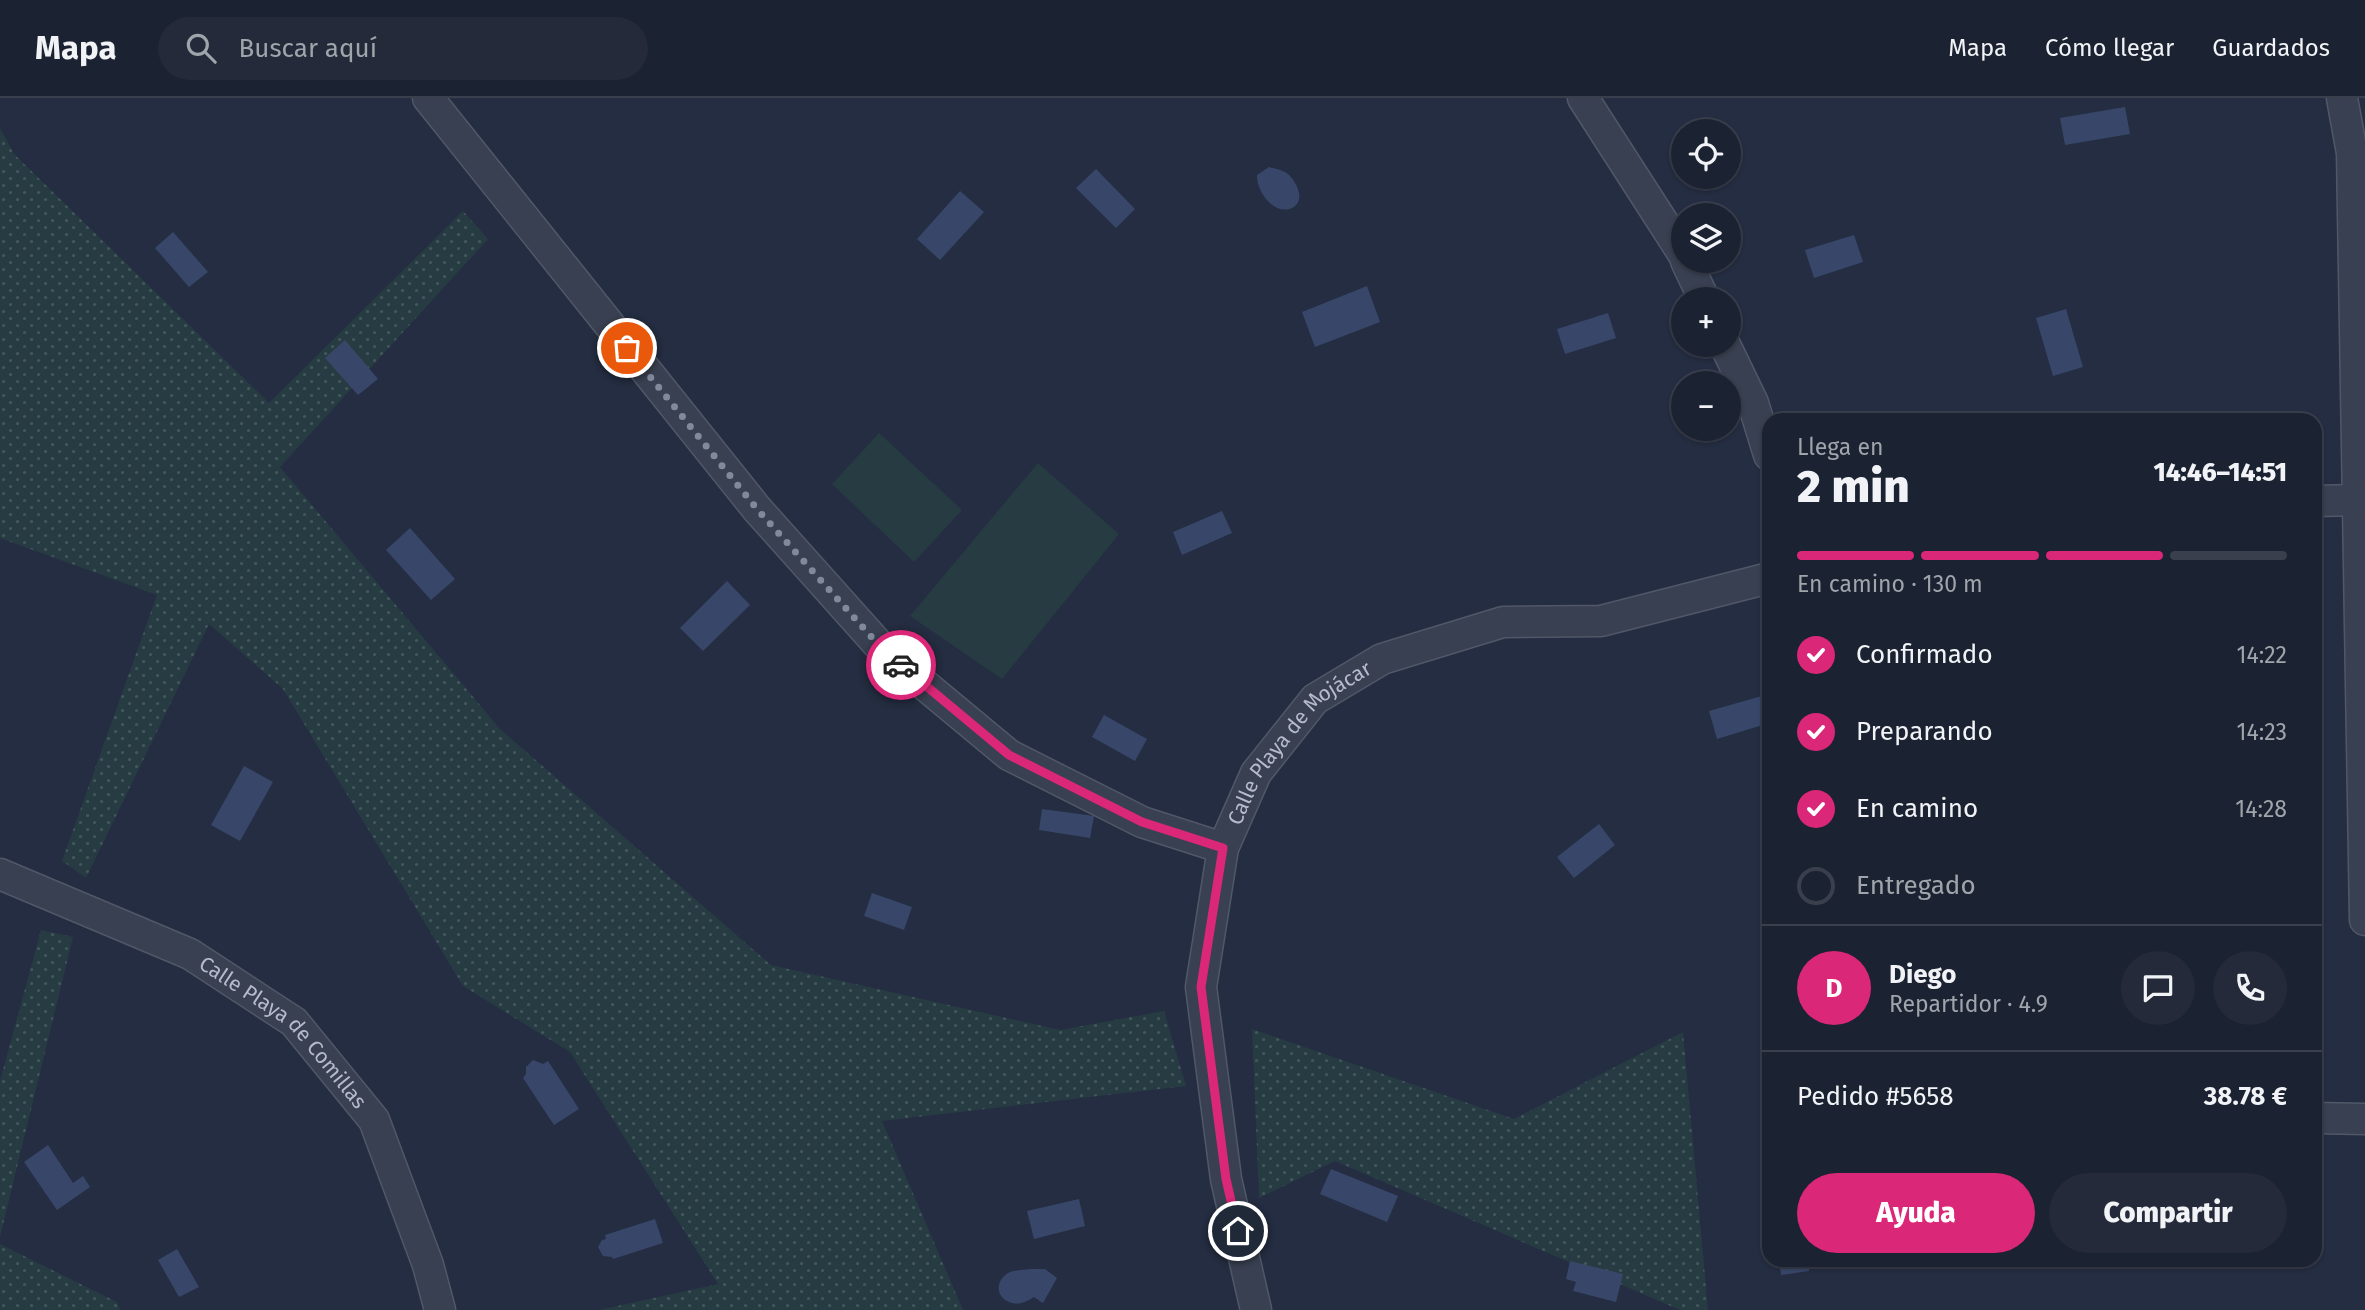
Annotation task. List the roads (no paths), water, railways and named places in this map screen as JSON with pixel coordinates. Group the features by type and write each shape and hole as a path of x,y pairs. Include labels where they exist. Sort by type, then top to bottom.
{"street":[{"path":"428,98 757,509 885,652 1009,755 1142,822 1223,848"},
{"path":"1583,98 1671,235"},
{"path":"2342,98 2352,153 2365,920"},
{"path":"1731,357 1752,403 1762,434"},
{"path":"2322,501 2359,499"},
{"name":"Calle Playa de Mojácar","path":"1256,1310 1226,1179 1201,987 1223,848 1256,773 1315,699 1382,659 1503,622 1601,621 1762,580"},
{"name":"Calle Playa de Comillas","path":"0,874 190,954 294,1022 374,1119 429,1265 440,1310"},
{"path":"2322,1118 2365,1119"}],"water":[{"path":"2125,107 2130,134 2065,145 2060,118"},
{"path":"1269,167 1285,172 1295,183 1299,201 1292,208 1272,205 1259,188 1257,175"},
{"path":"1096,169 1135,209 1116,228 1076,188"},
{"path":"960,191 984,212 940,260 917,239"},
{"path":"173,232 208,272 189,287 155,248"},
{"path":"1854,235 1863,262 1814,278 1805,250"},
{"path":"1367,286 1380,322 1315,347 1302,312"},
{"path":"2066,309 2083,367 2053,376 2036,318"},
{"path":"1608,313 1616,338 1565,354 1557,329"},
{"path":"345,340 378,379 358,395 325,358"},
{"path":"1222,511 1232,533 1182,555 1173,532"},
{"path":"410,528 455,579 431,600 386,550"},
{"path":"727,581 750,605 703,651 680,628"},
{"path":"1762,696 1762,725 1717,739 1709,711"},
{"path":"1104,715 1147,739 1135,761 1092,737"},
{"path":"244,766 273,782 240,841 211,825"},
{"path":"1042,809 1094,816 1090,838 1039,830"},
{"path":"1599,824 1615,845 1574,878 1557,857"},
{"path":"872,893 912,907 904,930 864,916"},
{"path":"533,1060 543,1064 548,1061 579,1109 554,1125 523,1078 526,1067"},
{"path":"48,1145 73,1183 83,1176 90,1187 57,1210 24,1162"},
{"path":"1331,1169 1398,1196 1387,1222 1320,1194"},
{"path":"1079,1199 1085,1226 1034,1239 1027,1211"},
{"path":"655,1219 663,1243 613,1259 603,1256 598,1247 602,1240 606,1239 605,1235"},
{"path":"177,1249 199,1287 179,1297 158,1260"},
{"path":"1570,1261 1623,1274 1616,1302 1573,1291 1576,1282 1566,1279"},
{"path":"1780,1267 1809,1267 1809,1271 1781,1275"},
{"path":"1045,1269 1057,1278 1043,1303 1034,1297 1018,1303 1003,1298 999,1285 1003,1277 1013,1271"}]}
